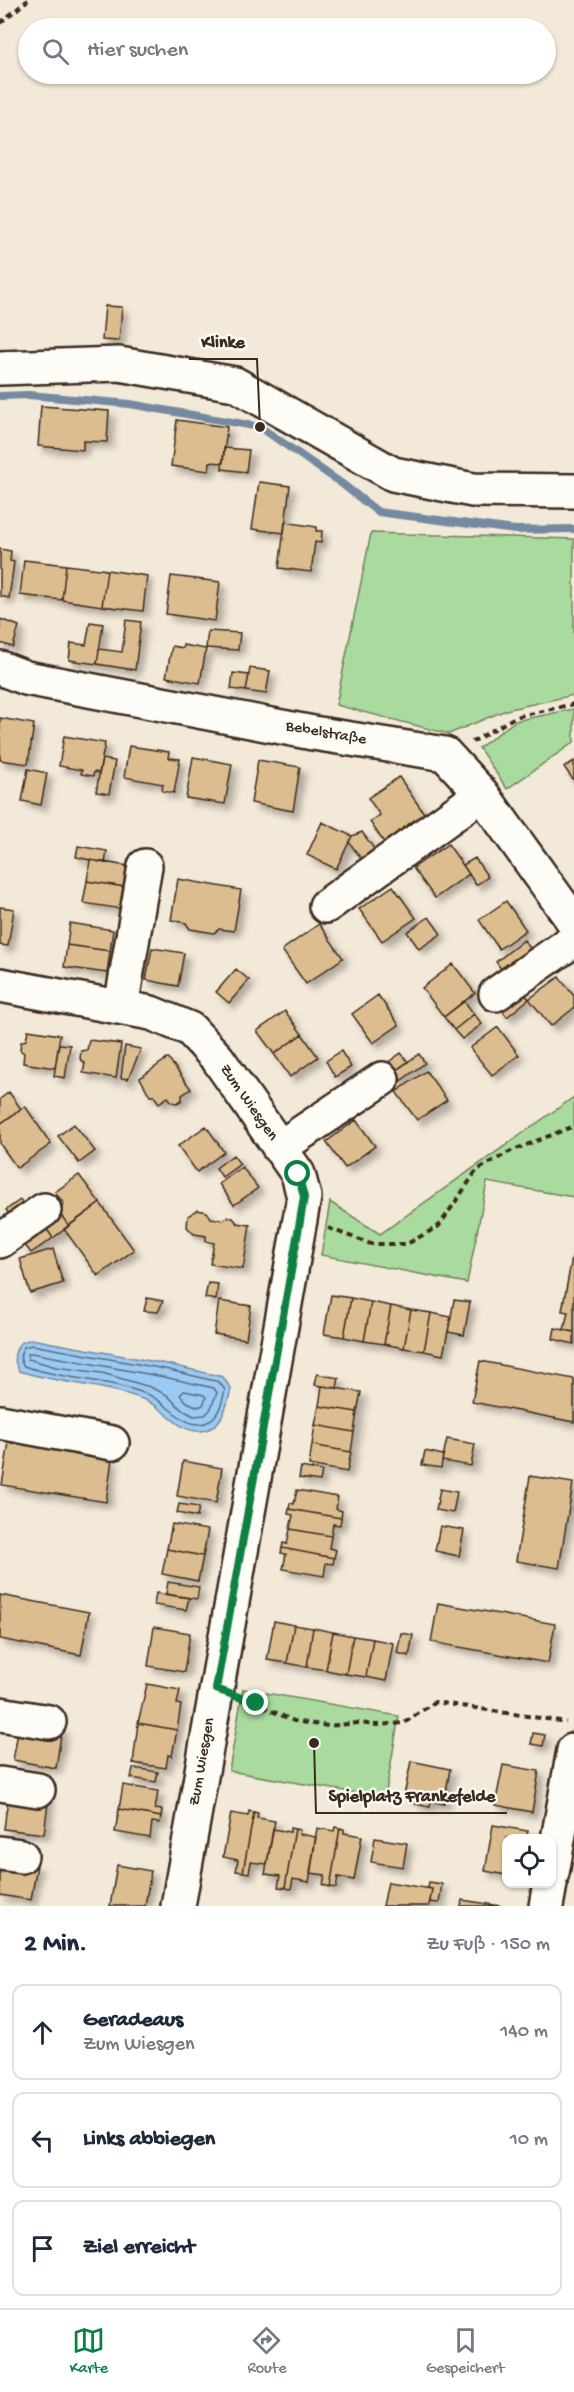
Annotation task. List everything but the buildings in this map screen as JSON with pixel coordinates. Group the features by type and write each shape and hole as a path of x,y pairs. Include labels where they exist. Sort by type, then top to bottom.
{"street":[{"path":"0,368 119,364 235,384 393,474 473,490 574,491"},
{"name":"Bebelstraße","path":"0,668 26,678 313,733 445,754"},
{"path":"445,754 482,794 574,922"},
{"path":"326,906 482,794"},
{"path":"121,1007 145,866"},
{"path":"496,993 574,940"},
{"name":"Zum Wiesgen","path":"0,985 151,1012 190,1029 218,1059 298,1174 304,1197 178,1906"},
{"path":"279,1148 382,1079"},
{"path":"0,1241 44,1210"},
{"path":"0,1422 112,1443"},
{"path":"0,1714 49,1722"},
{"path":"556,1851 574,1750"},
{"path":"0,1784 38,1790"},
{"path":"546,1906 549,1888"}],"path":[{"path":"0,23 22,2 28,0"},
{"path":"445,754 474,741 515,717 574,704"},
{"path":"300,1221 343,1232 371,1244 407,1244 440,1226 477,1170 512,1151 574,1126"},
{"path":"216,1689 256,1703 278,1716 328,1726 358,1723 404,1723 435,1702 574,1724"}],"green space":[{"path":"371,533 574,539 574,695 506,710 449,734 336,705"},
{"path":"574,709 574,742 507,789 479,748 515,721"},
{"path":"574,1097 574,1197 487,1182 467,1283 321,1255 330,1202 380,1234"},
{"path":"243,1689 399,1716 385,1798 229,1771"}],"water":[{"path":"31,1339 167,1364 223,1377 231,1389 225,1409 214,1426 201,1431 193,1431 178,1424 145,1400 98,1387 19,1371 15,1360 16,1350 20,1343"}],"waterway":[{"path":"0,396 29,395 130,404 260,427 341,483 378,512 515,530 574,529"}],"place":[{"name":"Klinke","path":"260,427"},
{"name":"Spielplatz Frankefelde","path":"314,1743"}],"route":[{"path":"256,1703 216,1689 304,1197 298,1174"}]}
